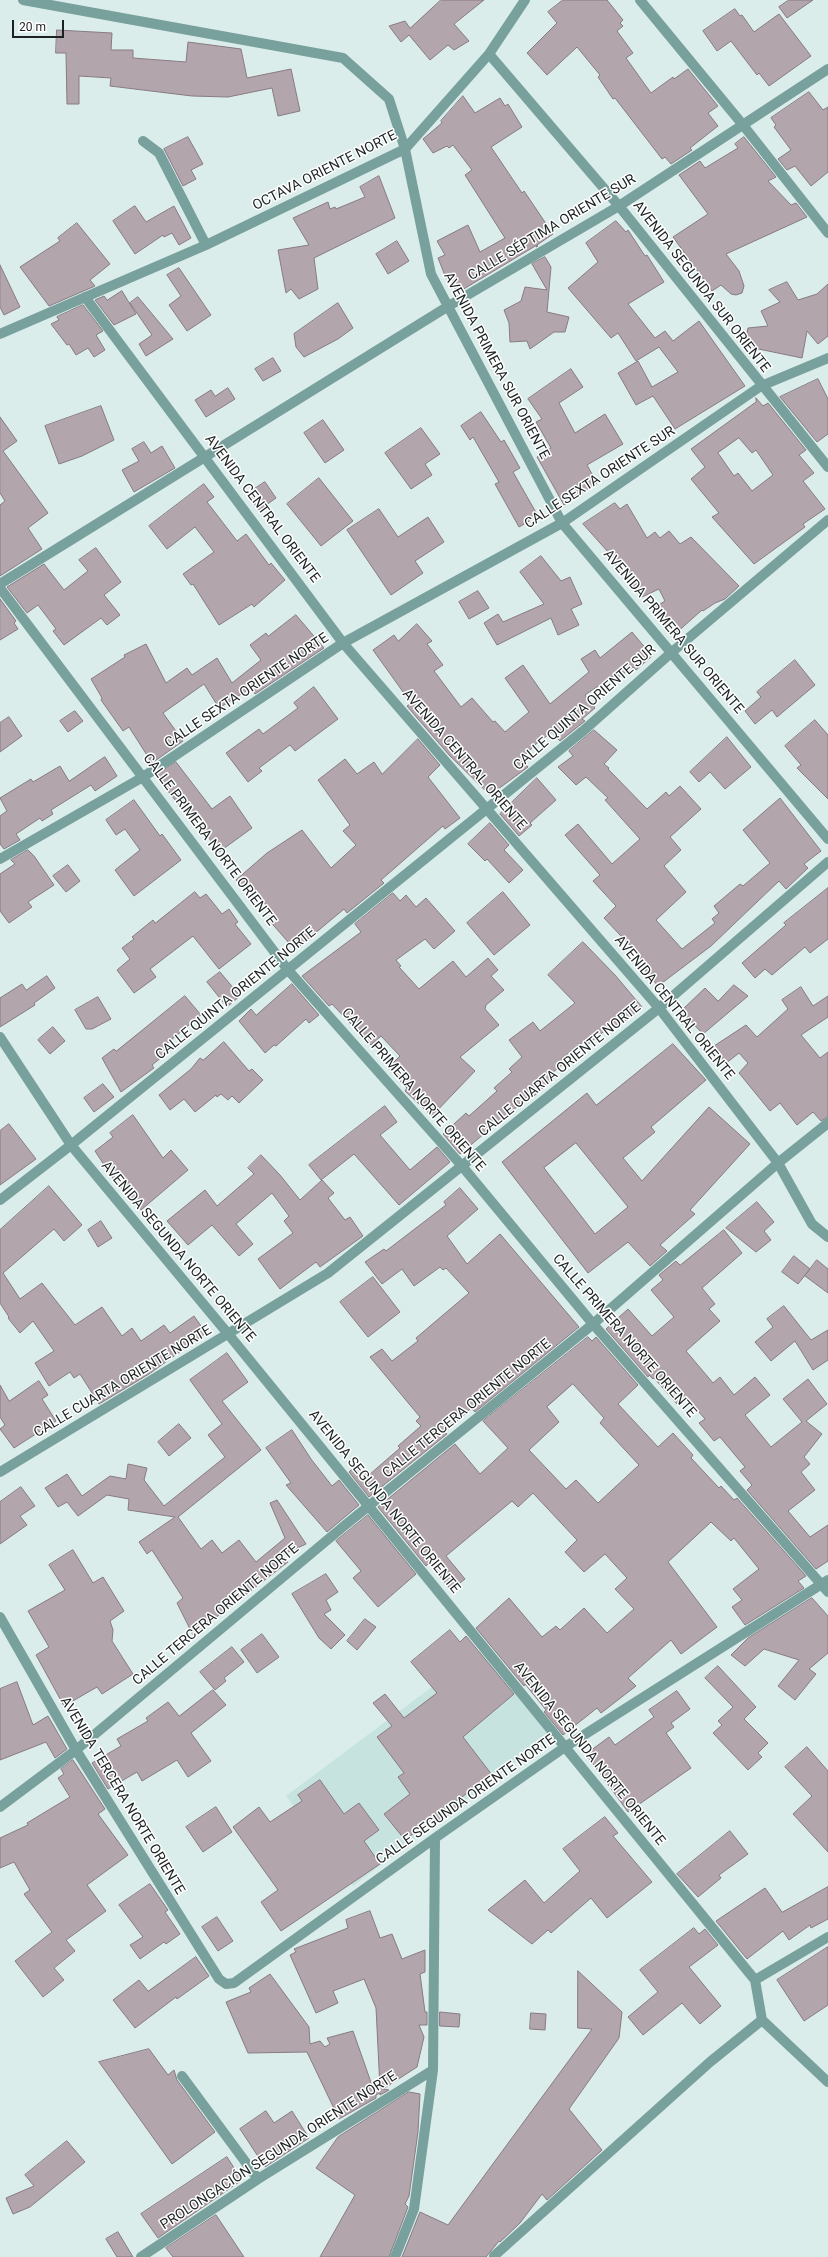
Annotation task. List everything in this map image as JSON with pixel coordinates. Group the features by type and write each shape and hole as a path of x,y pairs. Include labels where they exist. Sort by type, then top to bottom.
{"street":[{"name":"AVENIDA PRIMERA SUR ORIENTE","path":"23,0 343,58 389,99 405,149 431,274 447,307 518,435 562,523 828,839"},
{"name":"OCTAVA ORIENTE NORTE","path":"0,334 206,245 405,149 489,54 525,0"},
{"path":"640,0 743,125 828,233"},
{"name":"AVENIDA SEGUNDA SUR ORIENTE","path":"489,54 619,206 761,386 828,467"},
{"name":"CALLE SÉPTIMA ORIENTE SUR","path":"0,584 447,307 619,206 828,69"},
{"path":"143,141 159,153 206,245"},
{"name":"AVENIDA CENTRAL ORIENTE","path":"85,297 206,457 343,643 659,1008 778,1163 812,1224 828,1237"},
{"name":"CALLE SEXTA ORIENTE SUR","path":"343,643 562,523 761,386 828,358"},
{"name":"CALLE QUINTA ORIENTE SUR","path":"488,809 583,731 672,652 828,520"},
{"name":"CALLE PRIMERA NORTE ORIENTE","path":"0,588 288,970 462,1166 593,1324 826,1586"},
{"name":"CALLE SEXTA ORIENTE NORTE","path":"0,860 143,776 343,643"},
{"name":"CALLE QUINTA ORIENTE NORTE","path":"0,1200 71,1145 488,809"},
{"name":"CALLE CUARTA ORIENTE NORTE","path":"0,1472 229,1335 328,1273 659,1008 828,862"},
{"name":"AVENIDA SEGUNDA NORTE ORIENTE","path":"0,1037 71,1145 229,1335 755,1980"},
{"name":"CALLE TERCERA ORIENTE NORTE","path":"0,1807 76,1750 369,1507 593,1324 778,1163 828,1123"},
{"name":"CALLE SEGUNDA ORIENTE NORTE","path":"226,1984 234,1983 435,1838 565,1747 826,1586"},
{"name":"AVENIDA TERCERA NORTE ORIENTE","path":"0,1617 76,1750 218,1979 226,1984"},
{"path":"395,2257 414,2209 433,2070 435,1838"},
{"path":"828,1937 755,1980 762,2020 828,2082"},
{"path":"494,2256 710,2062 762,2020"},
{"name":"PROLONGACIÓN SEGUNDA ORIENTE NORTE","path":"141,2257 258,2179 433,2070"},
{"path":"182,2076 258,2179"}],"shaded area":[{"path":"480,1651 550,1736 353,1886 286,1796"}],"building":[{"path":"441,0 484,0 454,24 469,41 454,50 448,45 430,60 409,35 401,42 389,26 405,21 410,28"},
{"path":"563,0 607,0 623,20 620,23 623,26 617,31 633,53 626,58 651,93 673,77 674,79 688,69 718,106 708,113 718,126 690,148 692,150 671,164 665,157 662,159 615,98 613,99 598,77 600,75 577,47 547,75 527,53 557,23 548,12"},
{"path":"789,0 813,0 787,18 779,7"},
{"path":"735,9 740,16 742,15 754,32 779,14 811,56 769,86 759,73 757,75 731,41 717,51 703,31"},
{"path":"57,30 112,33 111,50 133,50 133,58 186,62 188,42 241,49 247,78 291,69 300,111 278,116 272,88 228,97 192,96 110,86 111,78 79,76 79,104 67,104 66,53 56,53"},
{"path":"809,92 823,110 828,107 828,172 811,186 795,166 787,170 778,159 791,150 774,127 776,125 771,118"},
{"path":"463,96 475,113 500,98 505,106 508,104 522,127 491,147 522,193 524,191 553,234 457,293 451,278 446,278 438,258 445,255 437,241 468,225 480,252 505,238 465,175 472,170 453,145 449,148 447,146 433,153 423,139 442,123 441,121"},
{"path":"188,137 203,164 191,170 196,179 183,186 164,149"},
{"path":"744,137 776,177 768,181 791,205 796,203 807,217 726,254 739,271 744,286 742,293 736,295 731,294 721,285 712,291 673,237 708,214 679,175 700,161 705,168 738,148 735,144"},
{"path":"379,176 395,218 314,258 318,289 299,299 291,289 286,293 278,250 309,245 293,218 328,202 330,209 335,207 336,209 365,197 360,187"},
{"path":"135,206 146,222 174,206 191,238 179,245 172,233 164,237 163,235 135,254 113,221"},
{"path":"616,221 626,232 628,230 645,256 647,255 664,282 628,304 655,338 665,331 673,341 699,321 745,386 675,429 653,396 636,405 618,373 638,361 652,387 678,372 659,347 636,361 618,333 611,338 568,288 598,262 586,243"},
{"path":"77,223 110,264 90,280 95,286 49,306 20,267 60,241 58,238"},
{"path":"397,241 409,261 388,274 376,254"},
{"path":"545,257 551,267 547,312 569,317 565,332 554,332 530,349 527,341 510,342 509,323 504,310 521,301 525,287 547,290 532,264"},
{"path":"0,265 20,307 4,315 0,307"},
{"path":"179,268 211,315 187,331 169,305 181,296 167,275"},
{"path":"787,282 798,300 817,294 828,284 828,336 818,344 807,331 802,358 744,346 748,328 768,326 761,311 780,302 769,290"},
{"path":"122,291 136,314 114,325 95,300 104,296 107,300"},
{"path":"138,297 173,339 146,356 139,344 152,335 130,303"},
{"path":"338,303 353,328 338,339 304,357 296,347 294,334"},
{"path":"83,305 103,331 96,335 105,350 94,357 88,348 76,355 69,344 67,345 51,324 59,320 57,317"},
{"path":"273,358 281,371 263,381 255,369"},
{"path":"571,369 583,387 559,403 575,433 605,414 623,444 587,465 597,483 564,505 537,457 551,448 536,422 542,419 528,399"},
{"path":"818,379 828,399 828,434 817,442 780,397"},
{"path":"228,388 235,399 206,417 195,400 211,390 215,396"},
{"path":"756,398 763,406 768,403 806,450 799,455 814,473 803,481 825,509 803,524 805,527 754,564 712,517 719,513 691,479 705,467 691,449 756,402","holes":["739,438 752,453 756,450 773,475 752,491 738,473 734,476 718,453"]},
{"path":"101,406 114,440 82,456 59,464 45,426"},
{"path":"481,412 501,442 504,440 520,468 513,472 538,516 519,527 495,484 499,482 473,437 470,440 461,426"},
{"path":"0,417 17,441 3,451 48,513 28,528 42,549 0,576 0,505 5,501 0,493"},
{"path":"323,420 344,450 325,463 304,433"},
{"path":"421,428 440,454 425,464 432,475 411,489 385,453"},
{"path":"144,442 151,453 162,446 175,468 134,492 122,470 139,461 132,449"},
{"path":"319,478 353,521 321,546 287,504"},
{"path":"265,482 276,498 259,510 247,494"},
{"path":"204,484 214,497 207,502 237,541 246,534 269,565 271,563 285,580 254,607 252,604 219,625 193,584 191,585 183,574 214,552 195,527 167,549 149,526"},
{"path":"615,503 620,509 627,504 647,538 655,532 660,538 669,531 680,544 691,537 739,586 725,599 715,603 703,611 702,610 675,634 652,609 665,601 659,589 642,597 615,564 617,562 583,524"},
{"path":"379,509 398,537 428,517 444,542 415,561 423,573 391,595 347,530"},
{"path":"96,548 121,582 104,595 120,615 107,625 101,618 64,645 53,631 56,629 38,605 27,613 7,587 44,564 64,590 88,571 79,560"},
{"path":"541,556 561,581 570,577 582,604 571,609 579,625 558,635 551,618 497,645 484,623 498,614 503,622 544,604 520,572"},
{"path":"478,591 489,608 469,619 459,602"},
{"path":"0,599 16,621 14,623 18,629 0,640"},
{"path":"296,615 324,648 255,694 251,688 219,708 204,684 163,713 183,741 152,763 129,727 123,731 101,700 102,698 91,679 125,657 124,655 146,644 166,683 187,668 192,675 217,658 232,683 261,660 250,645 266,633 268,636"},
{"path":"417,624 432,641 427,644 443,665 434,671 461,707 472,698 493,722 495,721 505,732 529,712 505,678 523,665 550,704 589,672 581,659 595,650 600,658 632,632 652,656 636,670 633,667 616,679 613,676 585,695 595,708 582,719 585,721 560,741 552,732 536,744 521,759 528,767 490,795 450,756 407,706 411,703 373,650 394,635 398,641"},
{"path":"795,660 815,685 777,717 772,710 755,724 745,711 761,697 757,692"},
{"path":"314,687 338,719 295,751 290,745 259,768 262,771 248,782 226,753 259,729 263,734 298,708 294,703"},
{"path":"75,711 83,721 68,732 60,721"},
{"path":"9,717 22,736 0,752 0,723"},
{"path":"815,720 828,735 828,799 797,768 801,765 785,746"},
{"path":"594,730 617,750 604,764 647,809 666,792 669,796 680,786 701,809 670,837 681,850 664,866 686,892 656,920 682,949 715,923 712,919 719,913 714,906 740,884 743,886 770,863 743,830 780,798 821,851 804,864 808,868 786,889 779,881 711,946 658,986 635,958 639,955 604,918 616,906 593,881 600,875 565,835 578,824 612,864 640,839 605,800 608,798 586,777 576,785 558,767 573,756 569,751"},
{"path":"727,737 751,767 725,789 710,772 699,782 690,772"},
{"path":"418,739 440,765 428,777 460,818 445,829 443,826 381,880 384,883 347,913 344,909 295,950 268,919 273,914 251,886 246,891 236,880 267,853 302,830 331,868 356,845 343,831 350,825 318,780 345,759 357,774 374,762 382,774"},
{"path":"105,757 117,776 95,791 91,785 51,810 53,814 42,821 40,818 16,834 20,840 4,849 0,844 0,816 7,811 0,798 31,779 33,782 60,766 69,781"},
{"path":"176,762 212,809 230,796 252,828 219,852 183,802 179,805 160,781 162,780 158,774"},
{"path":"537,778 556,800 530,823 532,825 519,836 500,814"},
{"path":"134,800 160,836 162,834 181,860 134,896 115,870 140,850 125,829 116,835 106,820"},
{"path":"490,823 509,845 504,850 523,870 509,883 487,859 485,861 468,844"},
{"path":"28,850 34,856 54,885 28,902 32,907 9,923 0,911 0,874 15,864 11,860"},
{"path":"68,865 80,881 66,892 53,876"},
{"path":"828,888 828,939 810,953 805,947 772,975 765,969 755,978 742,963 786,925 784,923"},
{"path":"195,892 200,898 206,894 222,914 229,909 238,922 235,924 251,944 219,969 193,936 150,969 156,977 134,993 117,970 130,959 122,948 134,939 132,937 153,920 155,923"},
{"path":"503,892 530,925 494,955 467,923"},
{"path":"393,893 400,901 406,895 416,907 426,898 455,931 434,949 425,939 396,960 401,966 399,967 419,989 453,961 466,977 488,958 498,970 491,976 504,990 486,1005 485,1009 499,1025 460,1057 475,1071 432,1116 405,1091 407,1088 388,1068 400,1056 381,1036 371,1045 332,1004 329,1006 302,976 361,932 355,924"},
{"path":"583,942 615,975 642,1007 615,1029 612,1025 586,1046 583,1042 561,1059 564,1063 551,1074 554,1078 534,1096 531,1093 499,1124 498,1122 460,1154 443,1134 466,1113 469,1116 497,1091 494,1088 512,1072 509,1069 522,1057 509,1040 533,1022 540,1031 575,1003 548,975"},
{"path":"220,972 240,996 227,1007 207,982"},
{"path":"47,976 55,988 34,1003 35,1005 0,1027 0,998 22,984 26,990"},
{"path":"292,984 319,1015 309,1023 306,1019 276,1046 274,1045 265,1053 239,1021 251,1009 256,1015"},
{"path":"734,985 748,996 703,1034 681,1011 705,988 718,1001"},
{"path":"801,987 813,1006 828,996 828,1017 801,1035 820,1058 828,1052 828,1117 821,1121 813,1112 797,1125 780,1103 770,1111 739,1073 748,1063 739,1053 725,1064 711,1048 746,1025 757,1037 788,1009 782,1000"},
{"path":"185,996 201,1015 164,1046 168,1052 152,1065 154,1068 121,1092 102,1058 114,1049 116,1051"},
{"path":"98,997 111,1019 92,1029 86,1029 75,1010"},
{"path":"53,1027 65,1041 50,1054 38,1040"},
{"path":"224,1042 249,1071 252,1069 263,1080 239,1103 232,1096 228,1100 221,1094 217,1097 216,1095 195,1112 184,1099 170,1110 159,1095 191,1069 200,1058 203,1060"},
{"path":"673,1044 706,1080 651,1127 655,1132 623,1158 642,1181 709,1107 750,1144 690,1210 695,1214 660,1245 667,1251 650,1266 628,1242 588,1273 502,1162 587,1093 596,1105","holes":["576,1143 628,1207 595,1234 544,1168"]},
{"path":"103,1084 114,1097 94,1112 84,1098"},
{"path":"385,1106 397,1122 380,1135 410,1170 437,1147 450,1162 399,1205 354,1154 321,1180 309,1165"},
{"path":"133,1115 163,1158 171,1150 188,1170 141,1210 114,1180 95,1151 113,1137 110,1133"},
{"path":"9,1124 36,1159 0,1185 0,1131"},
{"path":"261,1155 280,1175 300,1200 322,1180 334,1193 328,1198 345,1220 350,1217 363,1236 320,1267 316,1262 280,1289 258,1259 293,1233 284,1221 289,1216 272,1193 236,1224 253,1244 239,1256 212,1225 188,1245 167,1221 205,1190 217,1206 254,1174 248,1168"},
{"path":"49,1186 82,1225 64,1241 54,1229 3,1273 20,1299 42,1283 75,1325 102,1307 122,1336 132,1328 141,1341 164,1325 170,1333 194,1316 206,1333 149,1374 99,1404 80,1374 74,1378 70,1372 49,1386 35,1363 54,1351 33,1321 20,1333 8,1318 9,1317 0,1303 0,1230"},
{"path":"460,1188 478,1209 447,1236 467,1264 500,1234 579,1327 475,1412 471,1408 445,1432 447,1434 369,1497 349,1472 359,1463 369,1475 400,1448 398,1446 421,1426 416,1421 420,1417 370,1357 382,1349 392,1361 418,1341 416,1338 469,1293 446,1268 443,1270 440,1267 414,1286 402,1269 382,1284 365,1262 384,1249 386,1251 446,1205 444,1202"},
{"path":"757,1202 774,1222 764,1231 771,1240 756,1252 726,1228"},
{"path":"101,1221 112,1238 98,1247 88,1230"},
{"path":"724,1230 742,1253 702,1288 715,1304 709,1309 720,1321 686,1351 713,1383 720,1377 734,1395 755,1377 770,1395 745,1415 771,1447 802,1422 783,1399 808,1379 827,1404 806,1421 822,1434 804,1457 810,1464 801,1472 815,1490 788,1511 810,1537 828,1525 828,1561 816,1569 747,1490 752,1485 740,1471 745,1467 720,1437 714,1441 699,1423 705,1419 686,1397 677,1404 654,1378 653,1379 649,1375 648,1377 606,1329 628,1309 652,1336 674,1317 651,1290 663,1280 659,1275 676,1261 680,1265"},
{"path":"794,1256 810,1269 798,1284 782,1272"},
{"path":"817,1260 828,1269 828,1293 805,1276"},
{"path":"373,1277 400,1312 368,1337 340,1302"},
{"path":"784,1306 811,1340 828,1330 828,1360 813,1370 795,1341 771,1361 755,1342 773,1327 767,1319"},
{"path":"588,1337 592,1341 596,1337 638,1385 618,1404 658,1447 673,1433 693,1455 691,1458 719,1488 721,1486 734,1500 737,1498 806,1576 798,1581 804,1588 745,1625 732,1607 742,1600 733,1589 759,1569 734,1538 731,1541 711,1522 668,1562 717,1627 681,1654 671,1640 628,1678 636,1686 601,1713 597,1708 563,1735 544,1712 546,1710 525,1684 524,1686 476,1628 509,1598 542,1637 556,1626 560,1630 584,1608 607,1633 634,1609 615,1589 627,1578 605,1554 584,1572 565,1552 577,1540 533,1493 518,1507 512,1501 446,1556 465,1579 451,1590 429,1563 426,1566 378,1507 455,1444 480,1474 508,1448 483,1421","holes":["573,1384 604,1418 600,1423 639,1465 598,1503 576,1480 566,1489 529,1450 559,1422 547,1407"]},
{"path":"227,1353 248,1382 222,1401 261,1450 178,1517 201,1549 212,1540 222,1553 239,1540 256,1562 285,1538 270,1503 277,1500 306,1544 282,1555 288,1562 193,1635 177,1603 183,1598 152,1550 147,1554 139,1542 175,1517 128,1510 129,1499 107,1495 78,1516 67,1502 58,1507 45,1488 67,1474 82,1496 110,1476 126,1479 128,1464 147,1468 144,1480 164,1506 225,1457 208,1435 222,1424 190,1380"},
{"path":"39,1381 48,1395 42,1399 56,1421 14,1448 0,1429 5,1425 0,1417 0,1385 9,1401"},
{"path":"179,1424 191,1438 169,1456 158,1442"},
{"path":"292,1430 311,1459 332,1486 339,1480 359,1505 327,1532 286,1485 291,1483 266,1448"},
{"path":"21,1487 35,1506 20,1516 27,1525 0,1544 0,1502"},
{"path":"368,1515 416,1574 378,1607 353,1578 361,1571 336,1541"},
{"path":"73,1550 93,1583 103,1577 124,1611 110,1621 113,1630 112,1641 133,1674 102,1694 97,1687 64,1706 36,1655 49,1647 28,1611 65,1590 49,1565"},
{"path":"326,1574 338,1592 326,1600 331,1610 324,1614 345,1635 331,1649 319,1638 292,1594"},
{"path":"812,1598 828,1616 828,1653 809,1669 816,1674 795,1700 778,1686 799,1660 764,1649 745,1666 731,1655 748,1638"},
{"path":"365,1619 376,1627 357,1650 347,1641"},
{"path":"450,1630 460,1642 466,1636 514,1694 463,1737 492,1775 455,1802 459,1807 440,1821 436,1816 405,1840 384,1814 410,1794 398,1777 404,1773 377,1737 392,1726 373,1703 385,1694 404,1718 437,1693 411,1662"},
{"path":"262,1634 279,1657 257,1673 241,1650"},
{"path":"232,1647 244,1662 224,1678 226,1681 215,1690 200,1672"},
{"path":"718,1666 756,1707 744,1719 768,1743 758,1753 762,1757 748,1770 713,1733 722,1725 718,1721 733,1707 705,1678"},
{"path":"17,1682 33,1725 48,1716 67,1749 55,1758 46,1742 0,1760 0,1689"},
{"path":"213,1690 226,1705 191,1733 211,1761 188,1777 177,1760 142,1781 137,1772 108,1789 92,1763 121,1746 117,1739 148,1721 146,1718 168,1702 179,1716"},
{"path":"677,1691 690,1709 671,1723 674,1727 666,1733 691,1768 628,1812 586,1754 609,1737 615,1745 654,1717 649,1710"},
{"path":"807,1747 828,1771 828,1852 793,1814 812,1796 785,1767"},
{"path":"73,1760 105,1809 98,1814 128,1855 87,1885 106,1911 66,1940 75,1951 54,1968 64,1980 43,1997 15,1961 52,1932 24,1894 30,1890 14,1862 0,1868 0,1838 28,1825 27,1823 70,1797 58,1778 64,1774 61,1769"},
{"path":"320,1780 344,1814 359,1803 379,1830 364,1841 380,1864 281,1931 261,1902 278,1890 233,1827 259,1807 270,1822 302,1801 298,1795"},
{"path":"216,1807 232,1832 203,1852 186,1827"},
{"path":"605,1817 618,1833 613,1836 652,1882 607,1918 591,1898 551,1933 548,1930 532,1944 488,1910 525,1880 544,1903 580,1871 563,1849"},
{"path":"730,1831 748,1854 719,1875 721,1878 698,1897 677,1874"},
{"path":"150,1884 168,1910 165,1912 180,1934 166,1944 164,1942 140,1959 130,1945 143,1937 119,1905"},
{"path":"828,1887 828,1919 811,1928 810,1925 789,1940 783,1931 747,1959 716,1921 765,1888 782,1912"},
{"path":"370,1911 380,1938 392,1934 402,1959 425,1950 425,1972 420,1974 425,2012 427,2012 427,2025 419,2025 424,2037 417,2067 383,2089 389,2090 380,2095 380,2093 376,2095 376,2098 339,2119 307,2052 248,2053 226,2002 251,1992 249,1988 270,1974 309,2027 310,2044 320,2041 325,2047 330,2044 327,2038 353,2031 373,2088 380,2088 376,2008 364,1979 333,1991 338,2003 316,2013 290,1955 296,1952 294,1949 348,1928 346,1920"},
{"path":"217,1917 233,1941 218,1951 202,1927"},
{"path":"694,1928 699,1934 705,1929 718,1945 689,1967 721,2006 700,2024 682,2003 643,2035 628,2017 658,1992 640,1970"},
{"path":"828,1947 828,2005 804,2021 777,1980"},
{"path":"196,1957 209,1976 177,1999 176,1997 135,2028 113,2000 139,1980 148,1991"},
{"path":"578,1971 622,2012 619,2038 569,2109 602,2150 547,2200 542,2194 520,2223 500,2242 499,2241 486,2257 402,2257 420,2212 448,2225 592,2029 578,2028"},
{"path":"440,2012 460,2014 459,2027 440,2026"},
{"path":"531,2013 546,2014 545,2030 530,2029"},
{"path":"149,2049 168,2075 174,2070 177,2080 215,2132 172,2164 99,2062"},
{"path":"409,2092 420,2094 418,2132 409,2196 405,2204 408,2207 389,2257 320,2257 355,2195 316,2168 338,2137"},
{"path":"266,2111 274,2123 292,2111 309,2138 265,2167 240,2129"},
{"path":"67,2141 85,2162 30,2207 13,2214 6,2198 34,2186 25,2175"},
{"path":"227,2157 242,2180 158,2238 141,2214"},
{"path":"216,2215 244,2257 173,2257 166,2248"},
{"path":"118,2232 133,2257 117,2257 106,2239"}]}
